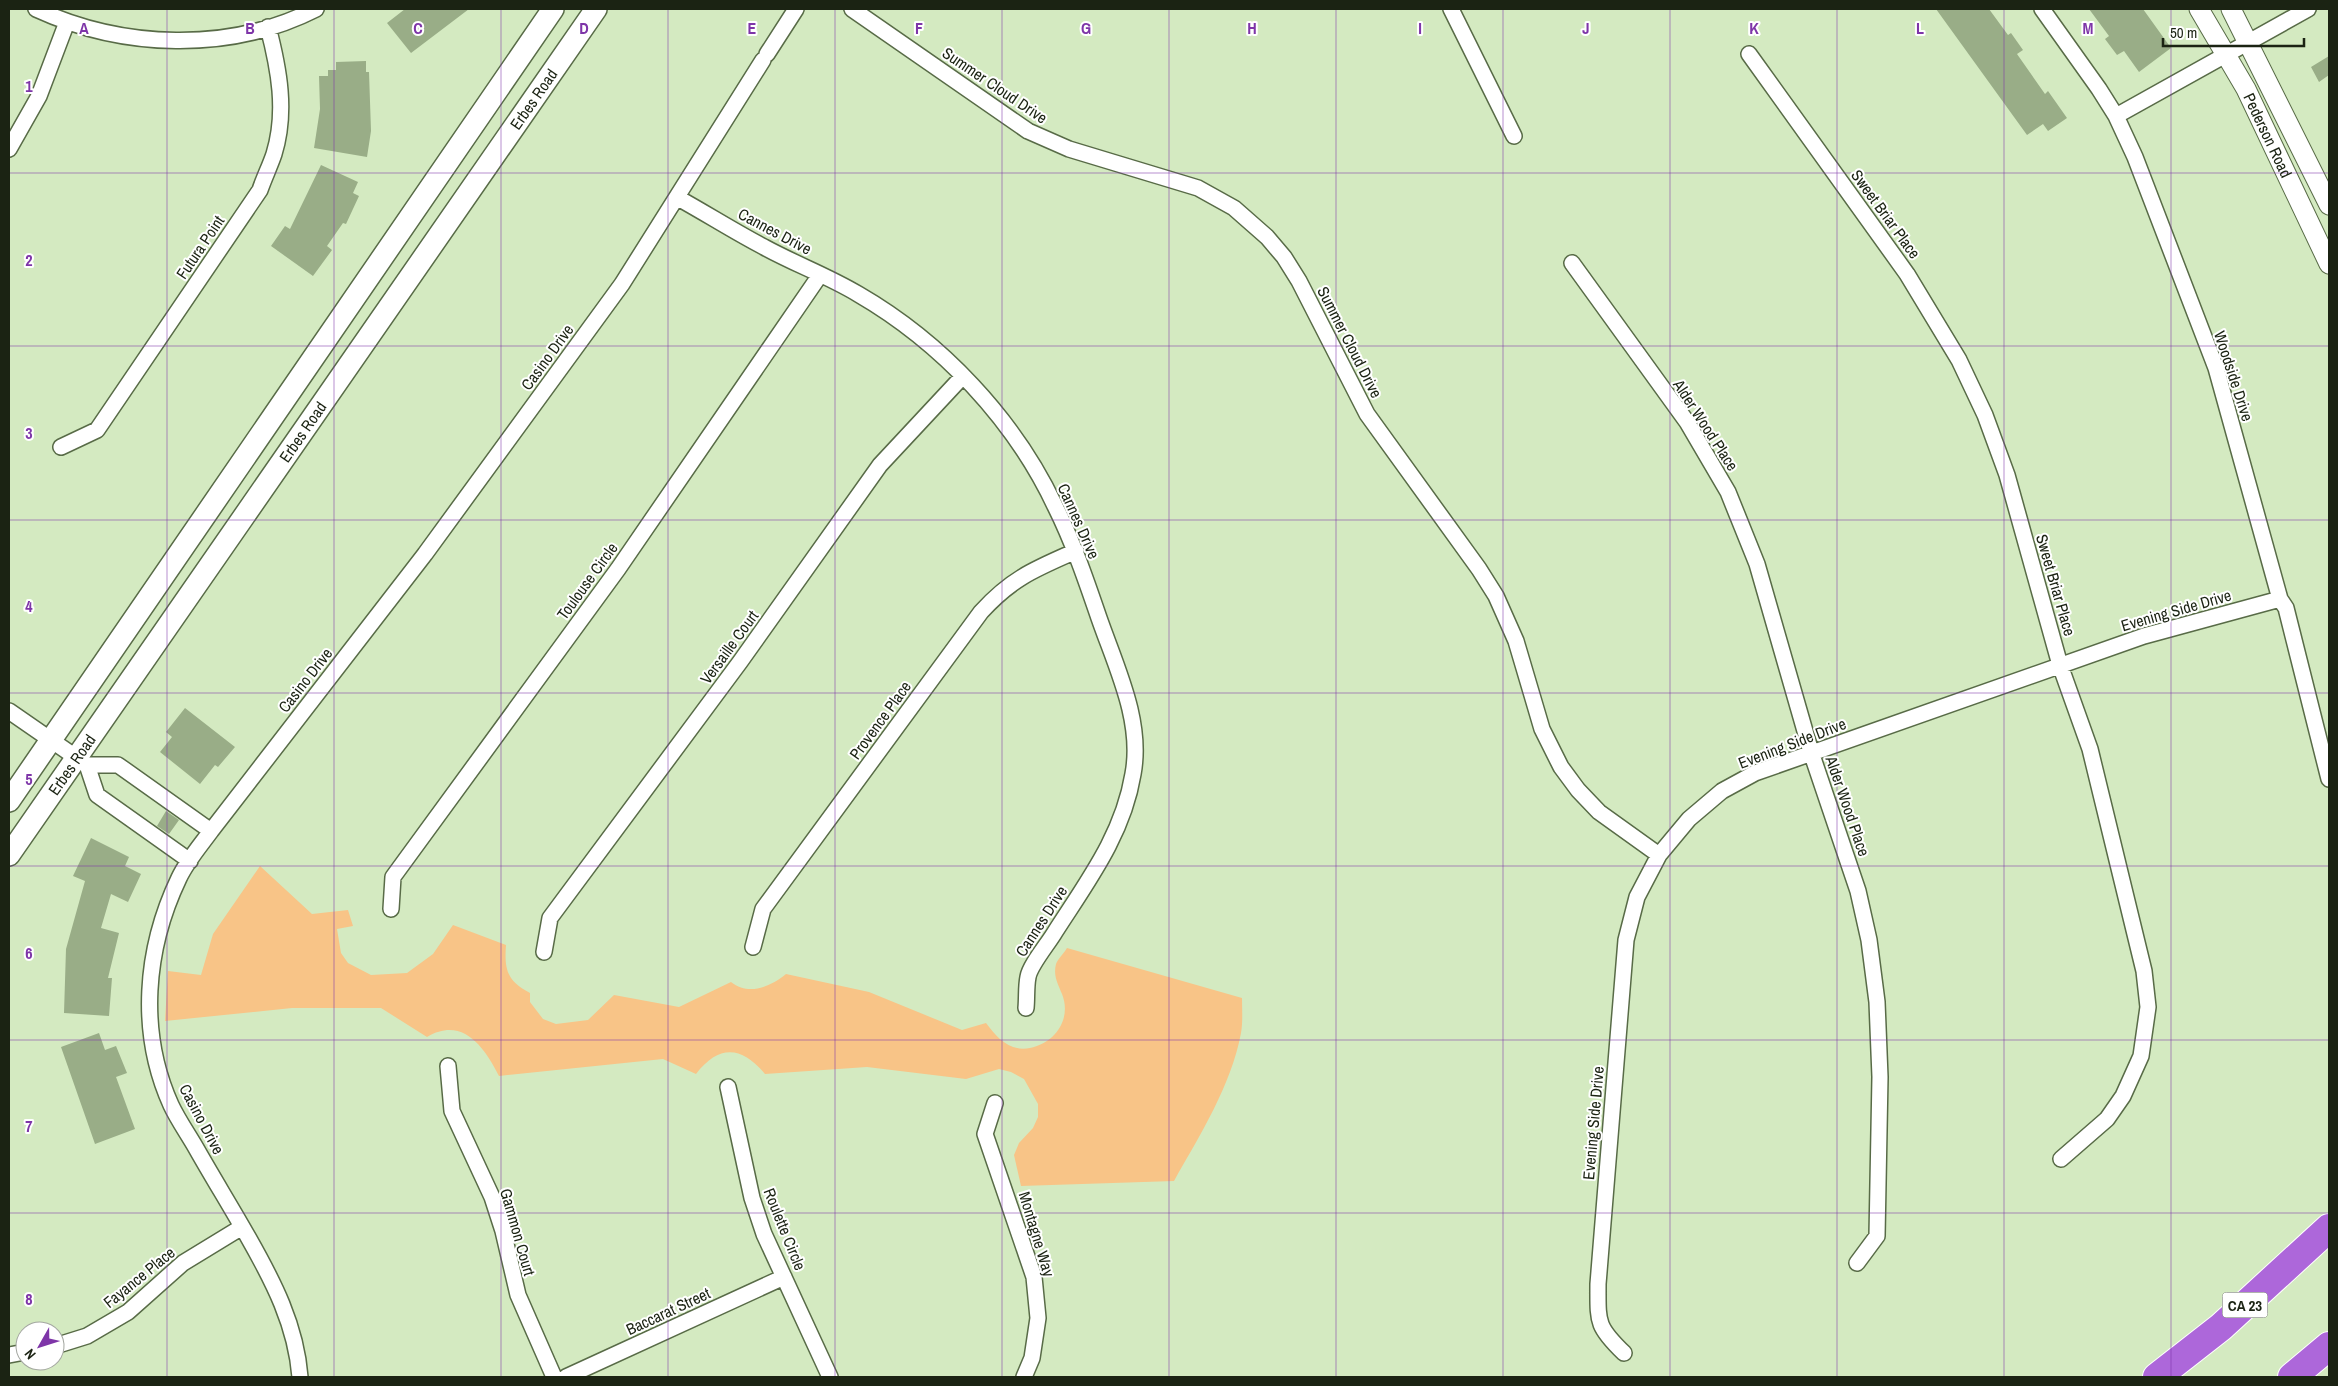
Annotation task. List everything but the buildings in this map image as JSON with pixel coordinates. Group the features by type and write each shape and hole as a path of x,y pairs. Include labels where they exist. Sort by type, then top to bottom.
{"highway":[{"name":"CA 23","path":"2157,1377 2221,1327 2329,1228"},
{"path":"2292,1377 2329,1346"}],"main road":[{"name":"Erbes Road","path":"9,801 553,9"},
{"name":"Erbes Road","path":"9,855 82,761 596,9"}],"street":[{"path":"36,9 67,22 111,34 161,41 214,39 268,28 316,9"},
{"name":"Casino Drive","path":"300,1377 299,1361 288,1316 272,1280 171,1106 157,1063 150,1022 150,972 156,940 180,876 190,861 430,546 622,284 796,9"},
{"name":"Summer Cloud Drive","path":"852,9 1028,131 1068,149 1198,188 1234,208 1267,236 1284,257 1299,281 1367,414 1479,569 1496,596 1516,642 1542,729 1561,767 1578,790 1599,812 1659,855"},
{"path":"1451,9 1514,136"},
{"name":"Woodside Drive","path":"2042,9 2116,116 2135,156 2216,368 2280,600 2286,608 2329,779"},
{"name":"Pederson Road","path":"2199,9 2227,55 2280,156 2329,264"},
{"name":"Pederson Road","path":"2231,9 2250,43 2329,205"},
{"path":"2116,116 2308,9"},
{"path":"9,149 39,96 67,22"},
{"name":"Futura Point","path":"61,447 97,430 260,190 274,153 281,114 279,69 268,28"},
{"name":"Sweet Briar Place","path":"1749,54 1908,274 1959,360 1985,415 2007,475 2060,664 2090,748 2144,971 2148,1008 2141,1056 2123,1096 2106,1119 2062,1159"},
{"name":"Cannes Drive","path":"678,198 764,247 857,293 894,317 929,344 963,376 999,417 1030,460 1054,503 1076,551 1129,702 1134,737 1134,772 1125,812 1108,849 1028,975 1026,1008"},
{"name":"Alder Wood Place","path":"1572,263 1687,422 1728,492 1757,564 1812,752 1858,891 1869,940 1877,1002 1880,1077 1877,1236 1857,1263"},
{"name":"Toulouse Circle","path":"391,909 393,877 618,569 820,275"},
{"name":"Versaille Court","path":"544,952 550,918 740,662 880,465 963,376"},
{"name":"Provence Place","path":"753,947 763,909 980,612 997,594 1021,576 1076,551"},
{"name":"Evening Side Drive","path":"1624,1353 1605,1335 1598,1316 1598,1284 1626,940 1637,897 1659,855 1689,818 1722,791 1755,773 2144,636 2280,600"},
{"path":"9,711 82,761 118,765 211,831"},
{"path":"82,761 98,796 190,861"},
{"name":"Gammon Court","path":"448,1066 452,1111 492,1197 503,1231 518,1295 554,1377"},
{"name":"Roulette Circle","path":"728,1087 752,1198 764,1234 830,1377"},
{"name":"Montagne Way","path":"995,1103 986,1134 1034,1277 1038,1318 1032,1358 1024,1377"},
{"name":"Fayance Place","path":"65,1343 87,1336 128,1312 183,1262 242,1227"},
{"name":"Baccarat Street","path":"566,1377 784,1277"}],"shaded area":[{"path":"260,866 312,914 348,910 353,926 337,929 341,953 348,963 371,975 407,973 433,954 453,925 506,945 507,968 512,979 530,993 530,1002 543,1019 556,1024 588,1020 614,995 679,1007 731,982 745,988 759,988 773,983 786,974 869,992 962,1030 986,1023 999,1039 1010,1046 1023,1049 1030,1048 1047,1041 1054,1035 1063,1021 1065,1003 1056,980 1055,968 1067,948 1242,998 1241,1033 1230,1072 1214,1110 1174,1181 1021,1186 1014,1155 1019,1143 1033,1128 1038,1117 1038,1104 1024,1079 1011,1072 999,1069 966,1079 867,1067 765,1074 748,1058 731,1052 713,1057 696,1074 663,1059 499,1076 479,1045 462,1032 440,1031 427,1037 381,1008 292,1008 165,1021 168,971 201,975 213,934"}]}
